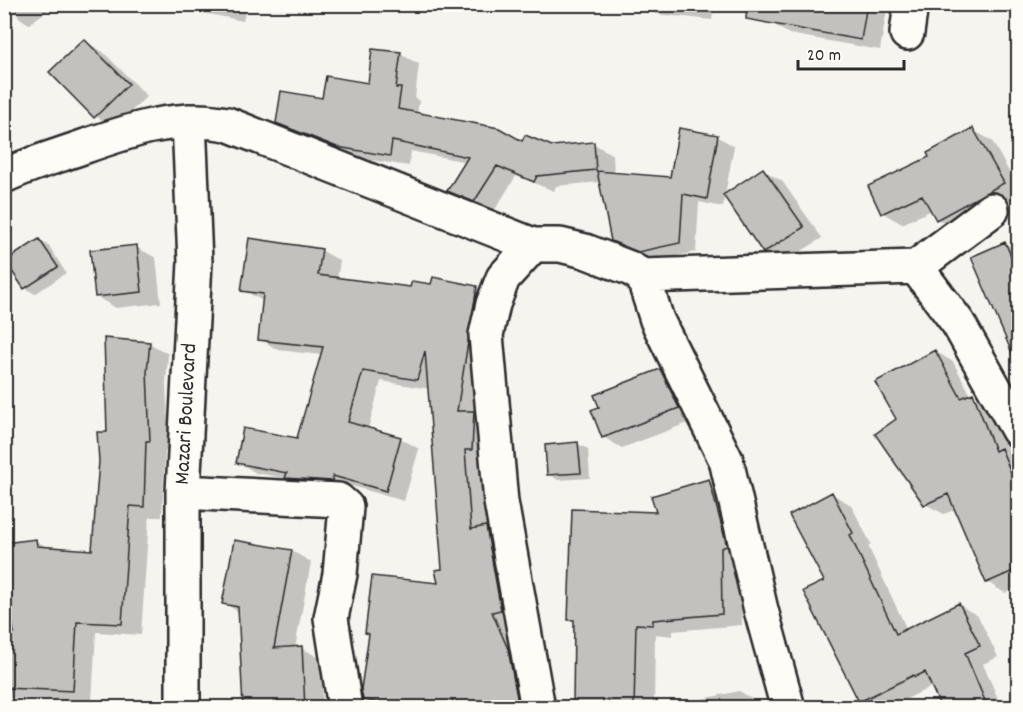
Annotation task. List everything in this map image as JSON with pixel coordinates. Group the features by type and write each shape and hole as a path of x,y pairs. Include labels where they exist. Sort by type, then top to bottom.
{"street":[{"path":"4,176 112,137 153,126 210,120 227,124 533,245 560,245 585,251 629,268 643,276 916,267 992,210"},
{"name":"Mazari Boulevard","path":"183,708 183,492 195,262 189,121"},
{"path":"533,245 503,278 493,303 486,335 501,502 538,708"},
{"path":"916,267 958,323 1018,430"},
{"path":"643,276 657,320 726,460 761,610 788,708"},
{"path":"183,492 343,502 346,507 340,574 331,618 345,708"}],"building":[{"path":"747,4 867,4 861,40 746,19"},
{"path":"84,39 129,84 94,118 49,72"},
{"path":"372,49 401,52 396,88 401,88 398,109 499,128 522,141 525,135 552,146 594,142 596,170 537,176 534,182 497,166 474,202 447,191 468,157 392,141 390,156 337,147 276,123 281,91 322,98 326,76 368,83"},
{"path":"679,128 718,135 707,199 683,194 680,243 638,252 611,241 597,171 670,177"},
{"path":"973,128 1004,183 936,220 922,195 881,214 868,186 929,157 927,153"},
{"path":"763,168 804,227 763,253 723,195"},
{"path":"249,238 322,249 318,275 410,287 412,281 431,284 433,277 477,286 457,411 474,411 472,450 465,450 471,529 486,526 501,610 492,612 508,649 519,708 416,708 363,700 361,689 369,634 365,633 372,576 438,583 435,570 442,569 425,351 417,380 363,371 348,422 401,437 386,491 333,476 332,481 285,478 287,473 236,463 243,428 297,438 323,347 258,340 263,294 241,291"},
{"path":"39,239 58,267 24,289 5,261"},
{"path":"1005,242 1018,272 1018,367 971,257"},
{"path":"137,245 142,292 95,297 90,250"},
{"path":"104,338 150,342 147,372 150,441 146,441 144,507 130,506 122,624 77,622 73,691 4,688 4,632 14,633 4,570 4,543 36,539 37,546 92,550 99,461 97,432 107,432"},
{"path":"935,350 961,398 973,393 995,451 1001,448 1018,490 1018,569 986,583 948,494 924,505 875,434 896,419 875,382"},
{"path":"660,369 679,408 602,438 591,410 599,407 594,395"},
{"path":"578,442 581,473 547,475 545,445"},
{"path":"709,479 727,546 721,548 722,614 653,620 653,625 636,624 634,708 573,708 574,620 568,620 572,509 656,512 651,496"},
{"path":"832,492 853,533 850,535 896,634 959,603 980,646 965,653 988,708 941,708 925,672 915,677 914,675 859,702 803,591 824,581 789,515"},
{"path":"234,540 292,550 274,648 302,646 305,708 243,708 238,607 222,604"}]}
